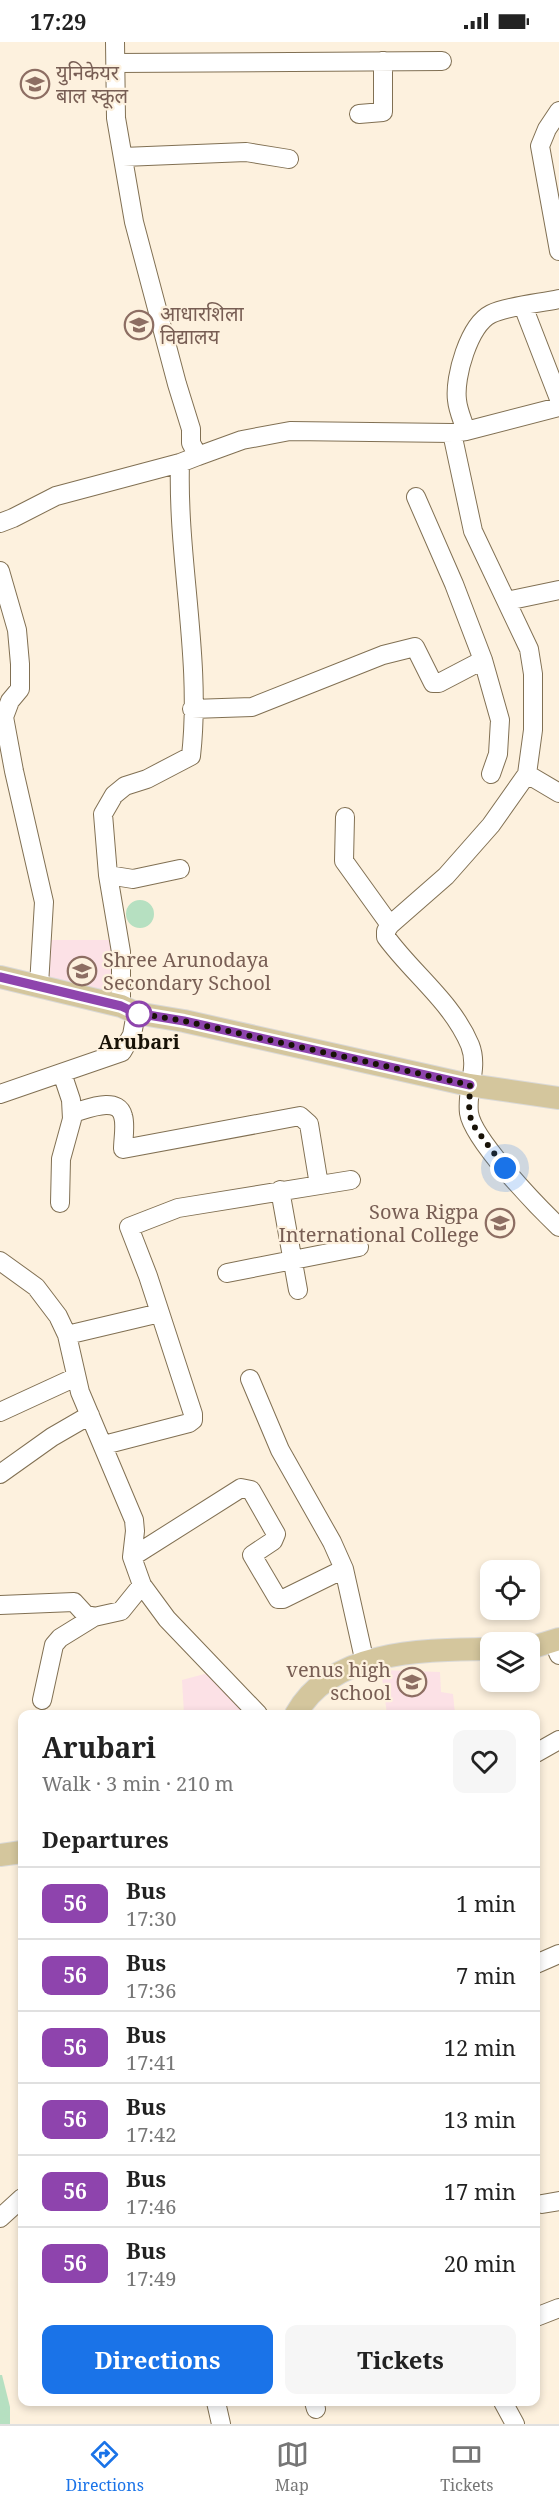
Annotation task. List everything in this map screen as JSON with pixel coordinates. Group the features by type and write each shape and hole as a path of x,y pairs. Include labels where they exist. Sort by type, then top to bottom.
{"main road":[{"path":"0,977 128,1010 470,1085 559,1098"},
{"path":"540,1647 557,1645"},
{"path":"298,1710 321,1685 341,1672 365,1663 421,1651 480,1649"},
{"path":"0,1854 18,1852"}],"street":[{"path":"115,42 116,118 134,222 191,429 191,443 198,456"},
{"path":"117,63 441,61"},
{"path":"359,114 383,111 383,62"},
{"path":"559,111 547,129 540,146 559,251"},
{"path":"123,157 246,152 289,159"},
{"path":"559,299 491,314 471,337 460,367 457,399 459,432 473,531 529,649 533,674 533,730 526,774 491,825 446,876 386,931 386,937 433,990 460,1026 470,1047 474,1067 470,1085 469,1113 473,1125 534,1202 559,1227"},
{"path":"523,306 559,399"},
{"path":"0,523 56,496 180,464 242,440 290,431 459,432 559,407"},
{"path":"0,1094 122,1052 132,1035 122,952 108,875 103,814 114,795 125,786 147,779 191,756 190,612 179,493 180,464"},
{"path":"416,497 454,584 483,660 500,720 498,754 491,774"},
{"path":"0,571 17,630 20,664 20,689 10,701 2,718 44,902 39,986"},
{"path":"507,601 559,590"},
{"path":"192,709 252,707 383,655 415,647 433,683 439,683 483,660"},
{"path":"526,774 559,793"},
{"path":"345,817 344,861 390,925"},
{"path":"108,875 133,879 180,869"},
{"path":"60,1203 61,1159 72,1113 71,1100 62,1073"},
{"path":"72,1113 110,1105 117,1107 123,1114 123,1149 300,1116 309,1124 319,1185"},
{"path":"104,1444 192,1420 193,1414 129,1227 178,1208 351,1180"},
{"path":"280,1190 298,1290"},
{"path":"227,1273 359,1246"},
{"path":"0,1261 36,1287 58,1316 67,1335 76,1377 134,1520 132,1557 142,1585 167,1619 254,1710"},
{"path":"67,1335 160,1313"},
{"path":"0,1412 76,1377"},
{"path":"250,1379 280,1450 333,1542 344,1569 365,1663"},
{"path":"0,1474 52,1437 90,1415"},
{"path":"132,1557 241,1488 246,1488 251,1490 276,1534 273,1540 252,1556 278,1599 283,1599 344,1569"},
{"path":"42,1700 54,1646 68,1632 94,1617 121,1611 142,1585"},
{"path":"0,1605 74,1602 85,1614 94,1617"},
{"path":"540,1751 559,1740"},
{"path":"540,1962 559,1954"},
{"path":"0,2218 18,2202"},
{"path":"540,2315 559,2308"},
{"path":"217,2406 221,2424"},
{"path":"505,2406 515,2424"}],"shaded area":[{"name":"Shree Arunodaya Secondary School","path":"50,940 117,940 116,995 46,986"},
{"name":"venus high school","path":"381,1670 440,1672 441,1692 453,1694 455,1710 386,1710"},
{"path":"212,1672 248,1710 184,1710 182,1680"}],"green space":[{"path":"140,900 150,904 154,914 150,924 140,928 130,924 126,914 130,904"},
{"path":"0,2375 2,2375 10,2407 10,2424 0,2424"}],"bus line":[{"name":"56","path":"0,977 121,1006 136,1013 184,1021 470,1085"}],"place":[{"name":"युनिकेयर बाल स्कूल","path":"35,84"},
{"name":"आधारशिला विद्यालय","path":"139,325"},
{"name":"Shree Arunodaya Secondary School","path":"82,971"},
{"name":"Arubari","path":"139,1014"},
{"name":"Sowa Rigpa International College","path":"500,1223"},
{"name":"venus high school","path":"412,1682"}],"route":[{"path":"139,1014 136,1013 184,1021 470,1085 469,1113 473,1125 505,1168"}]}
